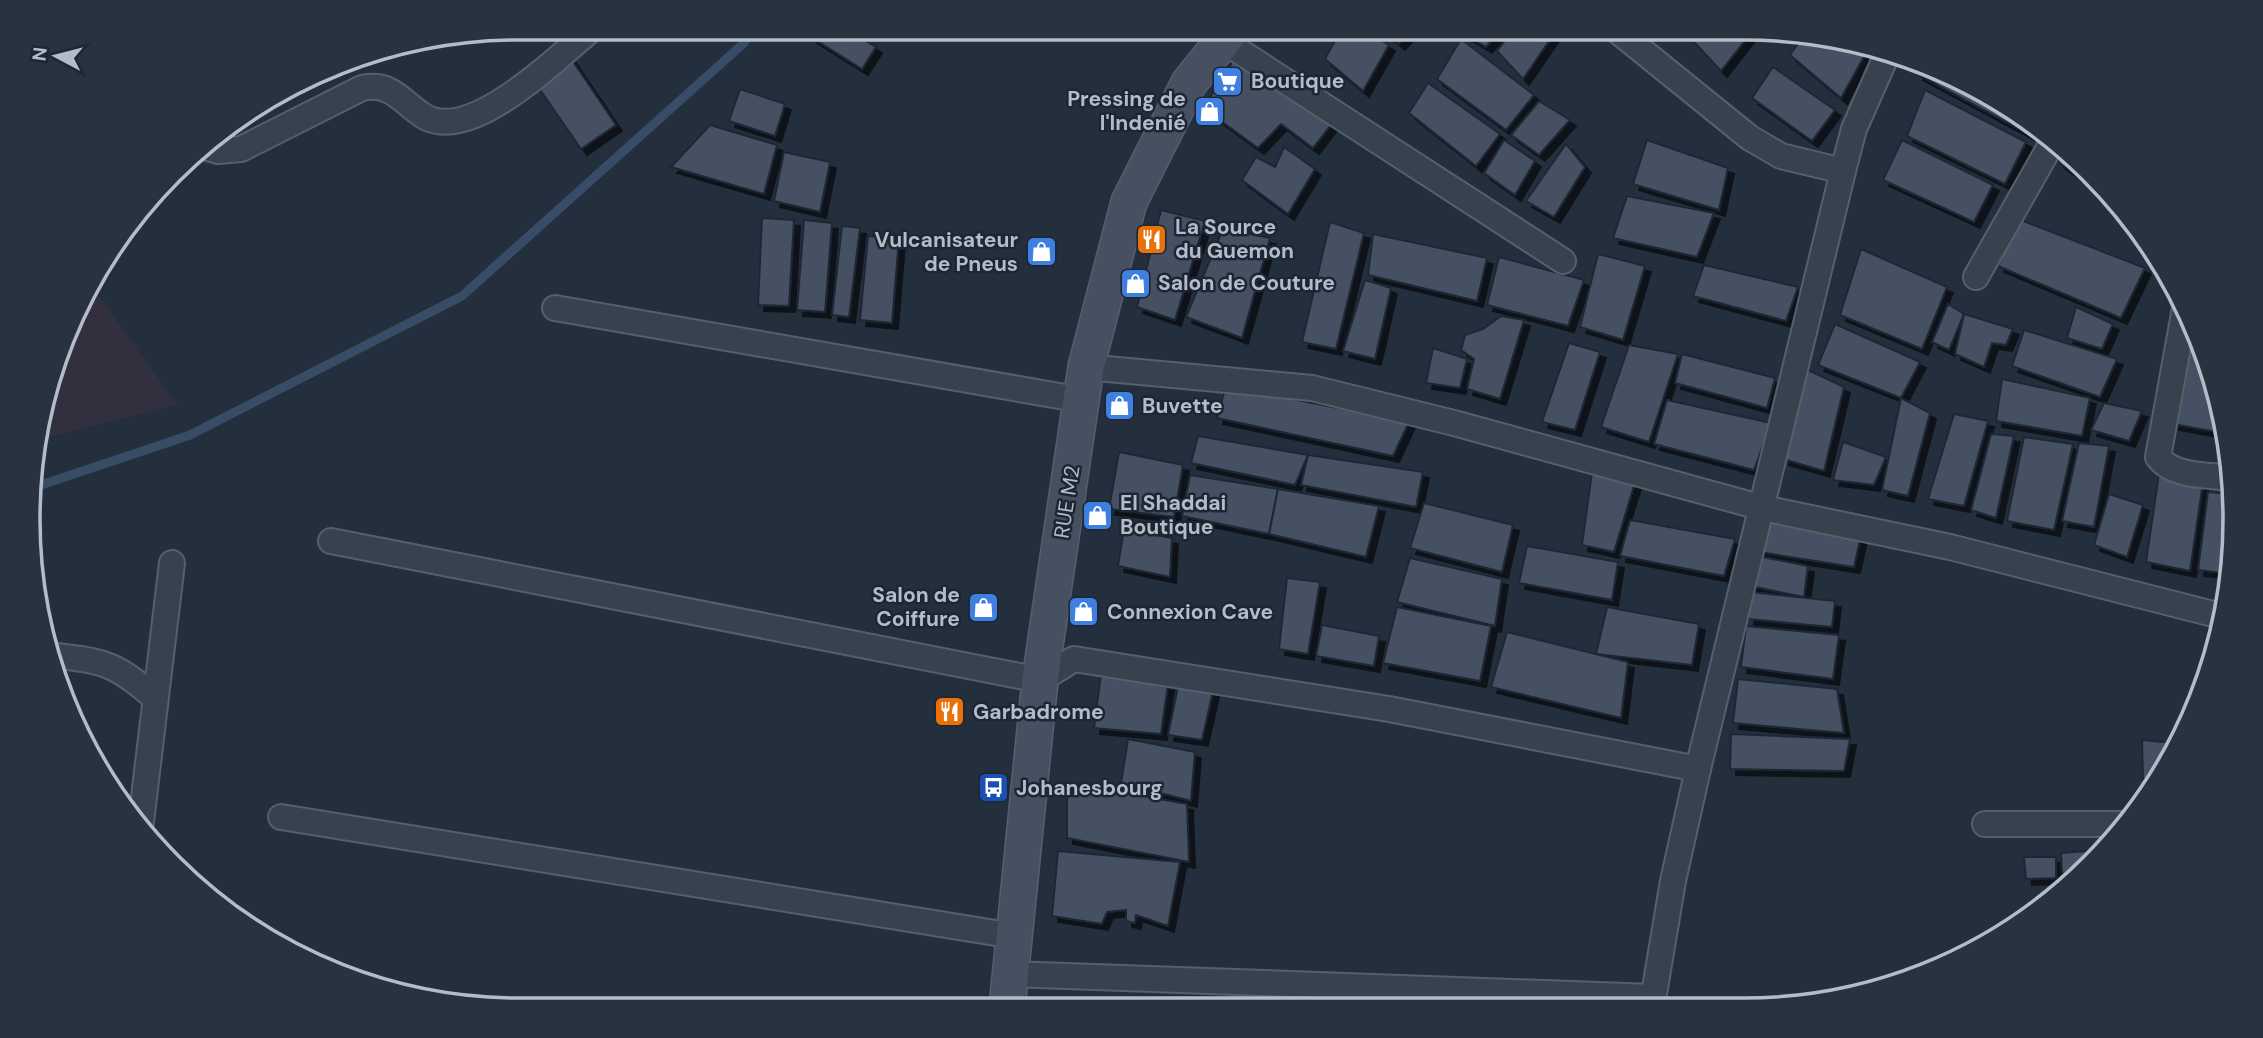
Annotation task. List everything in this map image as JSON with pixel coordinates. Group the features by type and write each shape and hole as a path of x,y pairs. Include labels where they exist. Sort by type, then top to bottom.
{"street":[{"path":"214,150 241,149 362,88 376,85 391,88 422,116 438,122 459,122 482,113 506,97 578,40"},
{"name":"RUE M2","path":"1008,998 1040,680 1084,384 1129,202 1189,83 1222,40"},
{"path":"1236,40 1563,261"},
{"path":"1630,40 1750,138 1781,156 1843,171"},
{"path":"1654,998 1673,881 1698,769 1843,171 1854,129 1884,62"},
{"path":"1976,277 2048,150"},
{"path":"555,308 1084,384 1312,388 1454,423 1763,508 1938,544 2213,614"},
{"path":"2182,326 2158,457 2165,466 2176,470 2221,477"},
{"path":"331,541 1040,680 1074,659 1389,709 1698,769"},
{"path":"142,814 172,563"},
{"path":"61,656 91,660 124,670 155,698"},
{"path":"281,817 1014,936"},
{"path":"1985,824 2113,824"},
{"path":"1011,974 1561,998"}],"shaded area":[{"path":"97,294 177,404 47,437 66,365"}],"building":[{"path":"816,40 865,40 876,47 862,69"},
{"path":"1335,40 1381,40 1389,45 1363,91 1325,59"},
{"path":"1462,40 1534,95 1506,130 1437,79"},
{"path":"1475,40 1492,40 1486,47"},
{"path":"1505,40 1550,40 1523,79 1497,51"},
{"path":"1692,40 1745,40 1721,71"},
{"path":"1798,43 1864,56 1841,98 1790,55"},
{"path":"570,57 616,125 581,149 534,81"},
{"path":"1235,58 1334,121 1313,148 1281,124 1258,148 1203,108"},
{"path":"1773,67 1835,110 1812,141 1752,98"},
{"path":"1917,74 1983,104 2028,134"},
{"path":"1428,83 1500,134 1476,166 1409,113"},
{"path":"740,89 785,104 775,136 729,121"},
{"path":"1925,90 2026,142 2005,184 1907,136"},
{"path":"1539,101 1570,120 1539,155 1511,135"},
{"path":"710,125 777,145 764,194 671,167"},
{"path":"1504,140 1535,161 1515,195 1484,173"},
{"path":"1647,140 1728,168 1719,210 1633,184"},
{"path":"1902,140 1993,185 1974,222 1883,180"},
{"path":"1566,144 1585,167 1554,217 1526,201"},
{"path":"1284,147 1315,169 1288,214 1242,180 1256,157 1275,167"},
{"path":"784,152 830,162 820,212 774,201"},
{"path":"2060,159 2081,179 2058,162"},
{"path":"1627,196 1714,213 1697,257 1613,238"},
{"path":"1161,210 1205,221 1175,320 1137,307"},
{"path":"762,218 794,220 789,306 758,305"},
{"path":"2018,219 2145,268 2121,318 1998,266"},
{"path":"804,220 832,223 825,312 797,310"},
{"path":"1330,222 1364,233 1336,349 1302,342"},
{"path":"842,226 860,228 849,317 832,315"},
{"path":"1223,229 1270,238 1242,338 1186,317"},
{"path":"1373,234 1487,258 1477,301 1368,275"},
{"path":"868,236 899,239 892,323 860,320"},
{"path":"1861,249 1947,287 1922,349 1840,315"},
{"path":"1598,254 1645,266 1623,340 1580,327"},
{"path":"1499,257 1584,280 1568,326 1487,305"},
{"path":"1704,265 1798,287 1786,321 1693,296"},
{"path":"1365,280 1391,288 1375,359 1343,351"},
{"path":"1948,304 1964,314 1949,350 1932,342"},
{"path":"2076,307 2113,324 2102,349 2067,338"},
{"path":"1964,314 2013,329 2006,345 1992,343 1984,367 1955,354"},
{"path":"1501,316 1524,320 1500,399 1467,389 1474,359 1461,350 1465,335 1483,329"},
{"path":"1835,324 1920,362 1901,398 1818,365"},
{"path":"2024,330 2117,359 2100,397 2012,366"},
{"path":"2186,337 2215,432 2173,424"},
{"path":"1569,343 1600,352 1575,430 1542,422"},
{"path":"1629,345 1678,354 1649,442 1601,427"},
{"path":"1433,348 1467,359 1460,388 1426,383"},
{"path":"1682,354 1775,378 1767,408 1675,383"},
{"path":"1808,370 1844,387 1824,471 1783,459"},
{"path":"2002,379 2090,398 2082,436 1996,421"},
{"path":"1226,386 1409,422 1393,456 1217,418"},
{"path":"1901,398 1930,413 1908,496 1882,490"},
{"path":"1667,400 1771,423 1754,470 1654,444"},
{"path":"2104,403 2142,411 2129,441 2091,430"},
{"path":"1954,414 1988,421 1964,506 1928,499"},
{"path":"1991,434 2014,436 1996,518 1971,510"},
{"path":"1198,436 1308,455 1295,485 1191,463"},
{"path":"2024,437 2073,444 2054,530 2007,521"},
{"path":"1843,442 1886,457 1874,485 1833,480"},
{"path":"2079,443 2109,446 2094,527 2062,521"},
{"path":"1119,452 1183,465 1174,517 1109,509"},
{"path":"1308,455 1423,472 1416,507 1301,485"},
{"path":"1593,465 1636,479 1614,552 1582,545"},
{"path":"2159,474 2203,482 2190,571 2146,562"},
{"path":"1190,475 1278,489 1269,534 1182,516"},
{"path":"1278,489 1379,506 1366,557 1269,534"},
{"path":"2208,492 2222,493 2220,573 2198,570"},
{"path":"2109,494 2143,505 2127,557 2094,545"},
{"path":"1424,503 1513,525 1502,572 1410,548"},
{"path":"1768,518 1861,535 1854,567 1759,552"},
{"path":"1630,520 1735,539 1724,576 1620,556"},
{"path":"1124,529 1172,538 1170,577 1118,566"},
{"path":"1527,546 1618,562 1612,600 1519,583"},
{"path":"1758,556 1808,566 1804,597 1750,586"},
{"path":"1410,558 1502,579 1495,626 1397,602"},
{"path":"1287,578 1320,582 1308,654 1279,649"},
{"path":"1750,592 1835,601 1832,627 1748,619"},
{"path":"1397,607 1491,626 1480,681 1383,663"},
{"path":"1607,607 1699,624 1692,665 1596,654"},
{"path":"1322,625 1379,636 1374,666 1316,656"},
{"path":"1746,626 1839,635 1833,679 1741,667"},
{"path":"1507,632 1628,662 1621,718 1491,687"},
{"path":"1101,674 1168,684 1161,734 1094,728"},
{"path":"1738,679 1837,689 1844,733 1733,723"},
{"path":"1178,686 1213,691 1202,740 1168,735"},
{"path":"1731,734 1850,739 1844,771 1730,769"},
{"path":"1128,739 1195,752 1191,801 1121,783"},
{"path":"2142,740 2167,742 2146,779 2143,779"},
{"path":"1067,782 1187,804 1189,862 1067,838"},
{"path":"1058,851 1180,862 1168,926 1136,915 1135,923 1126,921 1126,910 1107,912 1102,924 1052,916"},
{"path":"2090,851 2066,873 2062,873 2061,853"},
{"path":"2024,857 2056,857 2056,878 2026,879"}],"waterway":[{"path":"41,485 190,435 462,296 746,40"}],"place":[{"name":"Boutique","path":"1228,81"},
{"name":"Pressing de l'Indenié","path":"1209,111"},
{"name":"La Source du Guemon","path":"1152,239"},
{"name":"Vulcanisateur de Pneus","path":"1041,252"},
{"name":"Salon de Couture","path":"1135,283"},
{"name":"Buvette","path":"1119,406"},
{"name":"El Shaddai Boutique","path":"1097,515"},
{"name":"Salon de Coiffure","path":"983,607"},
{"name":"Connexion Cave","path":"1084,612"},
{"name":"Garbadrome","path":"950,712"},
{"name":"Johanesbourg","path":"993,788"}]}
